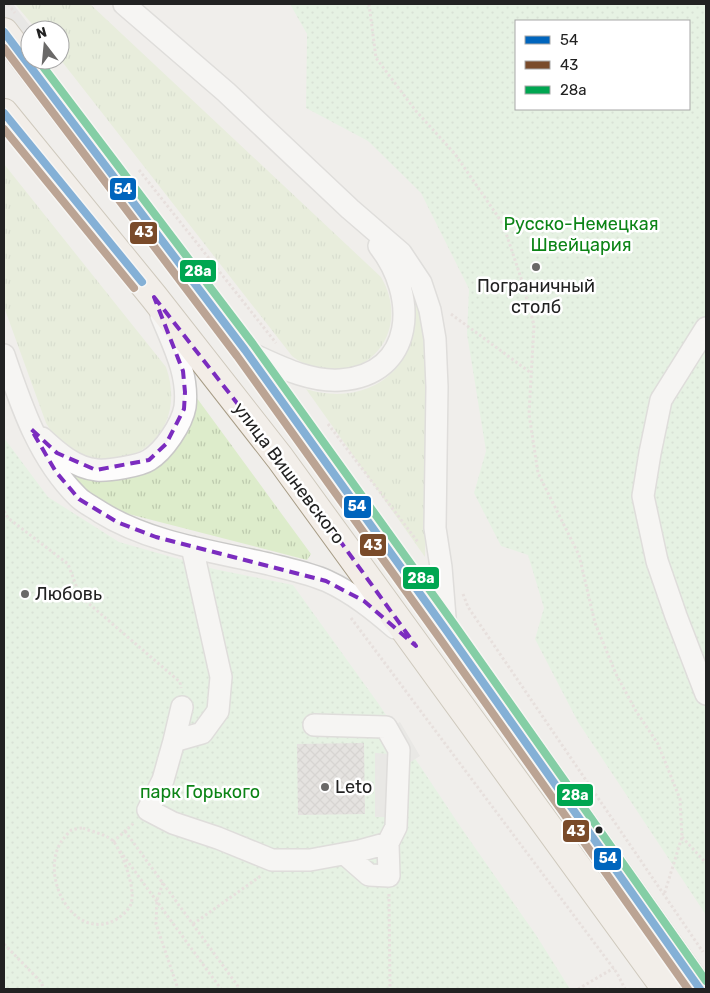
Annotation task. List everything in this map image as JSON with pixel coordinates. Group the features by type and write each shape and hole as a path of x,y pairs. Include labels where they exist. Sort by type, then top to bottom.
{"main road":[{"name":"улица Вишневского","path":"4,32 245,350 700,989"},
{"name":"улица Вишневского","path":"4,113 154,297 280,458 666,989"}],"street":[{"path":"124,4 226,92 350,209 401,253 421,283 430,310 435,339 437,387 435,528 441,567 446,630"},
{"path":"245,350 290,371 317,378 338,380 360,377 374,371 394,352 402,338 404,305 399,283 393,267 383,250 350,209"},
{"path":"31,429 58,453 78,464 96,470 116,469 148,460 166,444 178,424 184,409 185,392 183,371 154,297"},
{"path":"706,328 661,400 643,496 657,562 706,694"},
{"path":"4,354 31,429 56,472 79,499 117,522 156,537 297,571 326,580 364,601 416,646"},
{"path":"174,741 202,732 218,711 221,677 192,547"},
{"path":"182,707 163,780 148,810 173,823 218,838 272,860 310,860 345,854 388,843"},
{"path":"314,725 386,727 399,750 396,827 388,843 389,876 369,875 345,854"}],"path":[{"path":"369,4 376,58 416,112 455,154 503,224 534,325 529,414 538,473 579,555 596,623 616,674 636,711 658,744 680,799 682,837 664,895"},
{"path":"138,169 280,348"},
{"path":"451,314 532,374"},
{"path":"328,424 421,547"},
{"path":"4,511 8,518 68,564 80,596 180,682 182,707"},
{"path":"462,591 468,607 706,956"},
{"path":"344,612 351,618 614,968 625,989"},
{"path":"113,842 148,810"},
{"path":"113,842 127,869 131,890 131,904 111,922 99,925 86,923 75,915 57,890 54,875 54,858 61,842 71,830 83,828 107,837 113,842 221,989"},
{"path":"125,831 240,989"},
{"path":"682,837 706,863"},
{"path":"193,924 282,860"},
{"path":"389,876 390,989"},
{"path":"163,883 157,900 156,924 178,989"},
{"path":"4,944 41,982 44,989"},
{"path":"578,989 614,968"}],"highlighted area":[{"path":"154,297 280,458 416,646 364,601 326,581 156,537 117,522 79,499 56,472 31,429 57,453 96,470 149,460 166,444 184,409 185,392 183,371"}],"green space":[{"path":"15,4 90,4 381,277 390,301 391,323 384,342 372,357 355,367 335,371 314,368 292,356 69,70 70,20 29,20"},
{"name":"Русско-Немецкая Швейцария","path":"290,4 706,4 706,829 704,831 706,837 706,915 578,722 535,639 544,608 528,555 501,546 474,493 486,451 467,334 469,289 421,193 368,141 306,108 307,34"},
{"path":"4,164 166,367 171,397 166,422 153,442 133,455 111,460 87,457 65,445 46,423 4,307"},
{"path":"410,284 418,294 430,342 425,557 306,389 332,394 355,392 376,384 393,372 405,355 413,334 415,310"},
{"path":"191,390 311,554 307,560 109,509 88,497 68,469 131,477"},
{"name":"парк Горького","path":"4,438 48,497 119,542 214,569 293,585 378,703 536,935 570,989 4,989"}],"shaded area":[{"path":"400,722 420,756 409,763 388,728"},
{"path":"375,753 389,754 388,817 375,817"}],"pier":[{"path":"4,4 13,4 25,20 20,20 20,70 36,70 22,81 4,58"}],"building":[{"path":"364,743 365,814 298,815 297,744"}],"transit line":[{"name":"54","path":"4,32 245,350 700,989"},
{"name":"43","path":"4,48 237,356 688,989"},
{"name":"28a","path":"46,70 253,344 454,624 706,981"},
{"name":"54","path":"4,113 142,282"},
{"name":"43","path":"4,129 134,288"}],"place":[{"name":"Пограничный столб","path":"536,267"},
{"name":"Любовь","path":"25,594"},
{"name":"Leto","path":"325,787"}]}
